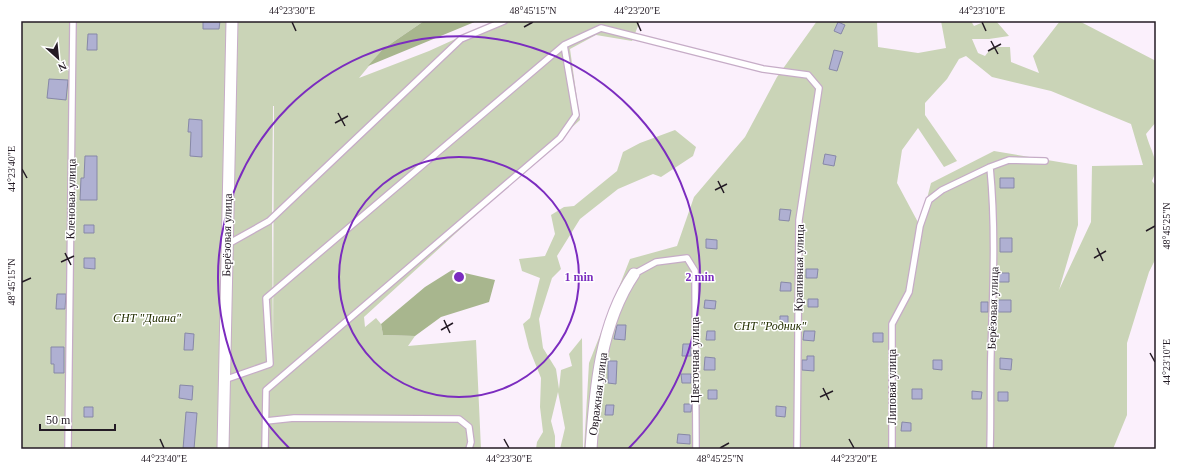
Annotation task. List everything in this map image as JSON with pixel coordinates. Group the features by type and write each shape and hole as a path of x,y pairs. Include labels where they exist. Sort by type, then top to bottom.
{"street":[{"name":"Берёзовая улица","path":"223,449 232,21"},
{"name":"Овражная улица","path":"591,449 600,360 616,307 634,274"}],"lane":[{"name":"Кленовая улица","path":"68,449 73,21"},
{"path":"227,244 269,221 461,39 504,21"},
{"name":"Крапивная улица","path":"564,45 600,28 763,69 808,75 819,88 799,220 797,449"},
{"path":"224,380 270,364 266,298 564,45"},
{"path":"265,449 266,390 560,138 576,115 564,45"},
{"path":"990,167 1009,160 1045,161"},
{"name":"Липовая улица","path":"892,449 892,324 909,292 920,226 929,200 942,190 990,167"},
{"name":"Берёзовая улица","path":"990,167 994,212 990,449"},
{"name":"Цветочная улица","path":"634,274 656,262 687,258 695,271 696,449"},
{"path":"266,421 294,418 459,420 468,427 471,442 469,449"}],"green space":[{"name":"СНТ \"Диана\"","path":"21,21 424,21 383,49 359,78 429,51 473,31 506,21 640,21 632,41 596,35 570,49 580,120 364,317 365,327 376,318 381,324 383,335 415,336 408,346 476,340 481,449 21,449","holes":["274,106 273,362 272,217"]},
{"path":"424,21 477,21 368,66 383,49"},
{"name":"СНТ \"Родник\"","path":"817,21 877,21 878,47 918,53 946,48 941,21 971,21 974,26 986,21 996,21 1009,36 989,39 972,39 978,53 985,56 992,47 1010,47 1011,62 1039,73 1033,56 1060,21 1079,21 1156,61 1156,122 1146,134 1156,168 1152,181 1156,186 1156,258 1149,272 1127,343 1127,415 1113,449 584,449 589,363 630,259 677,246 694,197 745,137 777,77","holes":["966,56 992,77 1051,91 1131,124 1143,165 1092,166 1091,222 1059,290 1078,225 1077,165 994,151 931,183 920,226 897,183 902,150 918,128 944,167 957,161 925,115 925,103 947,79 959,59"]},
{"path":"675,130 696,147 693,156 661,177 653,174 618,189 580,219 557,256 561,269 552,278 539,319 543,348 556,369 559,389 561,370 572,366 569,354 582,338 583,449 560,449 565,428 558,392 551,421 555,436 555,449 536,449 537,442 543,432 540,407 541,378 529,348 523,324 530,318 540,278 522,271 519,259 545,256 555,234 551,215 564,207 574,206 617,171 623,152 640,143"},
{"path":"452,270 495,280 489,302 441,317 415,336 383,335 381,324 425,287"}],"building":[{"path":"203,21 220,21 219,29 203,29"},
{"path":"838,22 845,25 841,34 834,31"},
{"path":"88,34 97,34 97,50 87,50"},
{"path":"834,50 843,52 837,71 829,69"},
{"path":"49,79 68,80 66,100 47,98"},
{"path":"189,119 202,120 202,157 190,156 191,132 188,132"},
{"path":"825,154 836,156 834,166 823,164"},
{"path":"85,156 97,156 97,200 80,200 81,178 84,178"},
{"path":"1000,178 1014,178 1014,188 1000,188"},
{"path":"780,209 791,210 789,221 779,220"},
{"path":"84,225 94,225 94,233 84,233"},
{"path":"1000,238 1012,238 1012,252 1000,252"},
{"path":"706,239 717,240 717,249 706,248"},
{"path":"84,258 95,258 95,269 84,268"},
{"path":"806,269 818,269 817,278 806,278"},
{"path":"999,273 1009,273 1009,282 999,282"},
{"path":"781,282 791,283 791,291 780,291"},
{"path":"57,294 66,294 65,309 56,309"},
{"path":"808,299 818,299 818,307 808,307"},
{"path":"705,300 716,301 715,309 704,308"},
{"path":"999,300 1011,300 1011,312 997,312 997,302"},
{"path":"981,302 988,302 988,312 981,312"},
{"path":"780,316 788,316 788,325 780,325"},
{"path":"617,325 626,325 625,340 614,339"},
{"path":"707,331 715,331 715,340 706,340"},
{"path":"804,331 815,331 814,341 803,340"},
{"path":"185,333 194,334 193,350 184,350"},
{"path":"873,333 883,333 883,342 873,342"},
{"path":"683,344 691,344 691,356 682,356"},
{"path":"51,347 64,347 64,373 54,373 54,364 51,364"},
{"path":"807,356 814,356 814,371 802,370 802,360 807,360"},
{"path":"705,357 715,358 715,370 704,370"},
{"path":"1000,358 1012,359 1011,370 1000,369"},
{"path":"933,360 942,360 942,370 933,369"},
{"path":"608,361 617,361 616,384 608,383"},
{"path":"681,374 691,374 691,383 682,383"},
{"path":"180,385 193,386 192,400 179,398"},
{"path":"912,389 922,389 922,399 912,399"},
{"path":"708,390 717,390 717,399 708,399"},
{"path":"972,391 982,392 981,399 972,399"},
{"path":"998,392 1008,392 1008,401 998,401"},
{"path":"684,404 692,404 691,412 684,412"},
{"path":"606,405 614,405 613,415 605,415"},
{"path":"776,406 786,407 785,417 776,416"},
{"path":"84,407 93,407 93,417 84,417"},
{"path":"186,412 197,413 194,449 183,449"},
{"path":"902,422 911,423 911,431 901,431"},
{"path":"678,434 690,435 690,444 677,443"}]}
